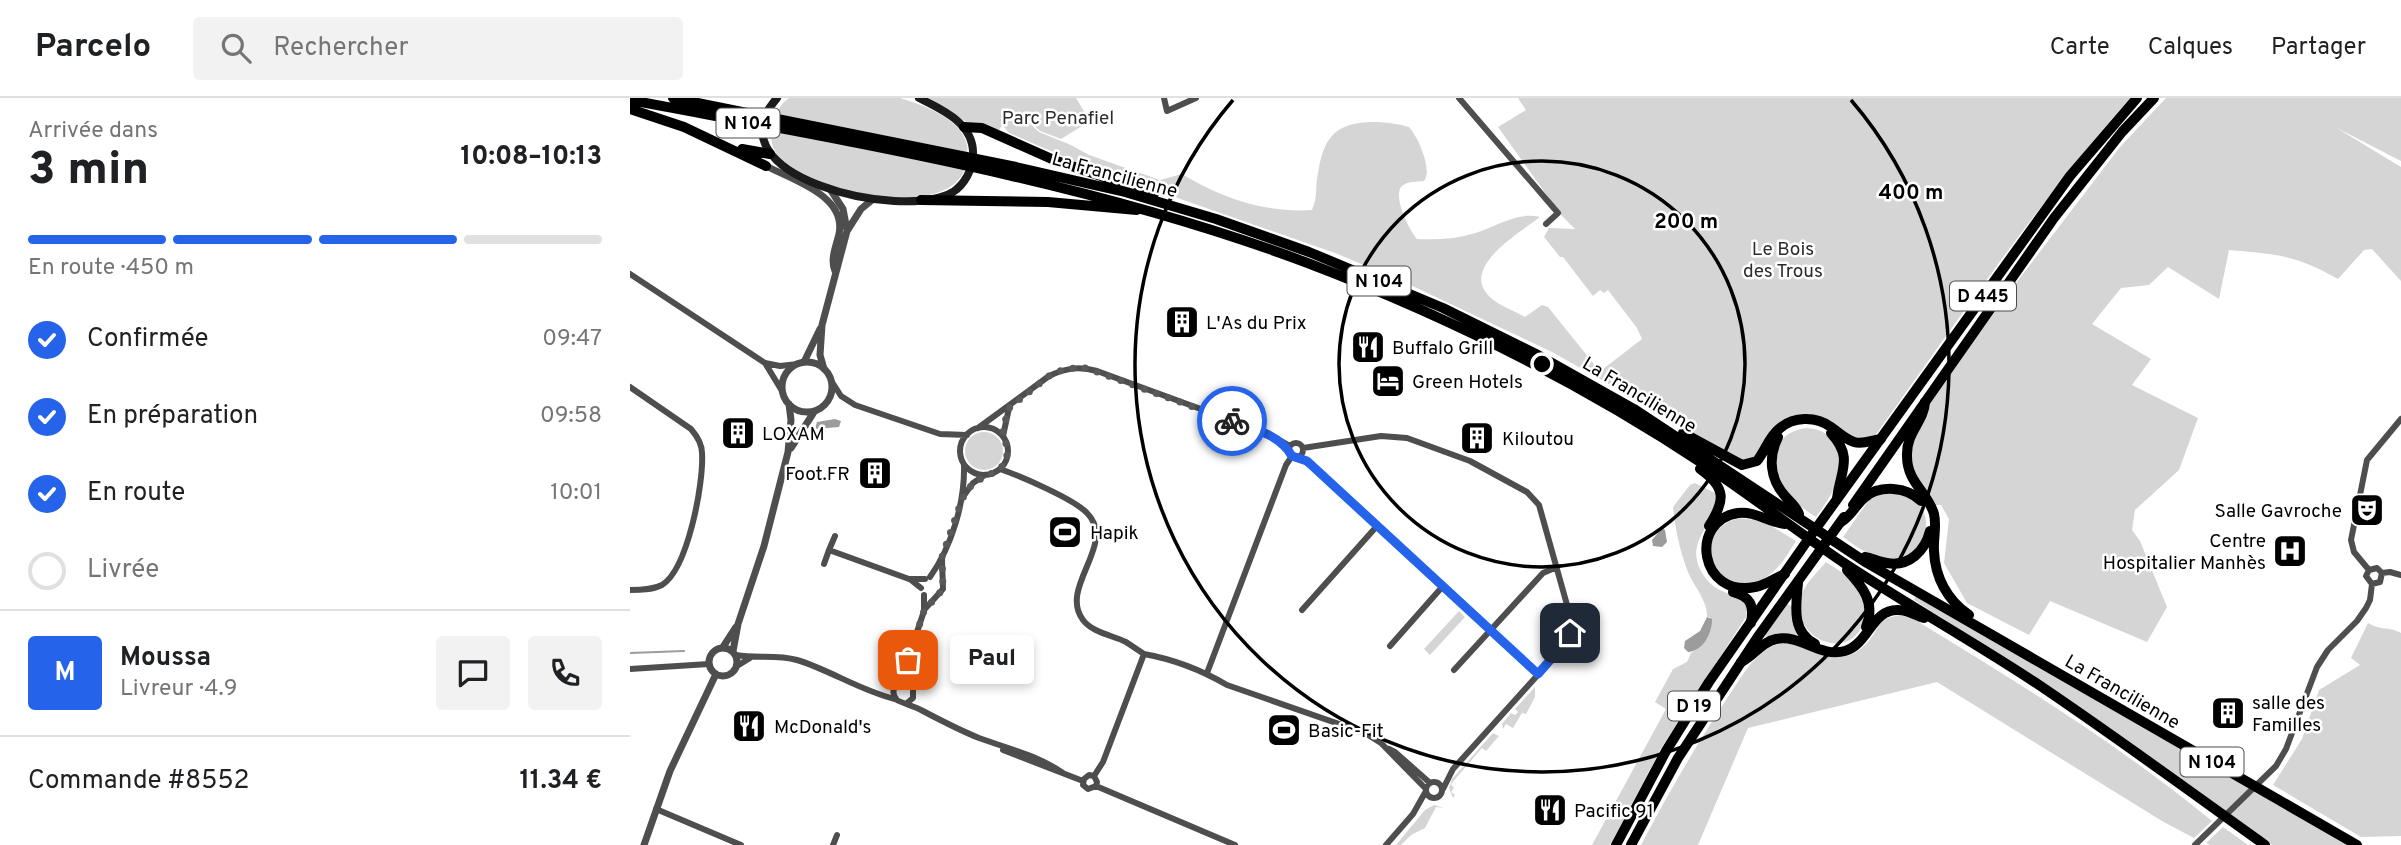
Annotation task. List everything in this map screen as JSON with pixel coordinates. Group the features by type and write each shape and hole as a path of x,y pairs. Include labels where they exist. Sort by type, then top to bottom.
{"main road":[{"name":"La Francilienne","path":"673,98 692,107"},
{"path":"776,98 770,105 763,128 765,145 770,154 786,169 830,189 872,200 1048,202 1132,211 1144,209"},
{"path":"919,98 950,115 964,127 973,153 968,176 955,191 921,200"},
{"name":"D 445","path":"1812,534 2070,176 2137,98"},
{"name":"D 445","path":"1826,543 2054,218 2122,132 2154,98"},
{"name":"La Francilienne","path":"630,100 692,107 1115,190 1216,219 1309,253 1443,308 1538,355 1634,408 1855,555 2357,845"},
{"path":"630,109 684,127 766,166"},
{"path":"964,127 982,128 1090,173 1201,209 1216,219"},
{"path":"735,150 740,148 770,154"},
{"name":"La Francilienne","path":"1016,172 1144,209 1306,262 1438,317 1583,391 1692,457 1838,559 2069,706 2265,845"},
{"path":"1925,402 1925,412 1912,431 1906,454 1908,466 1915,485 1934,515 1934,551 1939,579 1948,596 1972,617 1978,627"},
{"path":"1672,433 1685,433 1742,465 1757,461 1777,430 1786,423 1800,419 1825,423 1855,443 1881,439"},
{"path":"1800,517 1798,509 1778,487 1771,468 1774,444 1783,430 1791,426 1817,425 1838,439 1845,465 1837,499"},
{"path":"1692,457 1699,468 1717,485 1722,501 1703,538 1703,563 1715,582 1751,601 1751,623"},
{"path":"1841,522 1849,518 1866,496 1883,489 1912,493 1925,506 1930,532 1927,541 1915,556 1895,564 1855,555"},
{"path":"1785,574 1762,586 1741,589 1718,579 1711,571 1706,551 1712,530 1729,515 1753,513 1775,523 1789,525"},
{"name":"D 19","path":"1616,845 1666,751 1709,682 1812,534"},
{"name":"D 19","path":"1631,845 1678,758 1741,662 1826,543"},
{"path":"1798,583 1794,605 1803,635 1825,648 1836,649 1852,644 1865,630 1870,619 1869,602 1861,584 1838,559"},
{"path":"1741,662 1750,658 1766,642 1783,638 1824,651 1845,650 1863,640 1874,622 1891,610 1903,610 1922,618 1934,619"}],"street":[{"path":"1164,98 1167,111 1196,98"},
{"path":"1459,98 1558,213 1546,224"},
{"path":"766,166 822,194 833,206 840,224 832,263 835,271"},
{"path":"830,189 843,209 847,231"},
{"path":"872,200 860,209 847,231 835,271 822,326 820,355 824,369 841,396 855,405 940,434 967,435"},
{"path":"630,274 765,363 779,366 815,363 824,369"},
{"path":"782,391 785,376 801,363 822,326"},
{"path":"737,666 734,653 738,624 764,546 789,452 789,404 765,363"},
{"path":"962,499 964,463 961,452 967,435 1009,408 1049,376 1062,370 1081,367 1097,371 1269,434 1297,452 1538,674"},
{"path":"789,452 814,412 829,401 832,382"},
{"path":"630,387 691,429 698,438 702,453 691,532 675,572 662,584 650,589 630,590"},
{"path":"789,404 797,410 814,412"},
{"path":"1003,437 1009,408"},
{"path":"2368,570 2351,544 2363,475 2367,460 2401,419"},
{"path":"924,611 923,592 927,578 942,557 962,499 973,483 1000,469 1006,461 1008,448 1003,437 992,429 978,428"},
{"path":"1207,673 1286,465 1297,452 1315,445 1381,436 1398,437 1418,441 1470,461 1534,498 1544,518 1570,613 1570,633 1565,643 1453,769 1429,786 1413,814 1386,845"},
{"path":"1006,461 1017,475"},
{"path":"964,463 974,472 986,475"},
{"path":"1000,469 1083,509 1092,519 1096,539 1079,590 1077,609 1088,625 1144,654 1207,673 1227,685 1365,733 1395,752 1429,786 1429,796 1434,799"},
{"path":"1302,610 1377,526"},
{"path":"824,564 835,536"},
{"path":"829,551 909,579 927,578 941,581"},
{"path":"895,699 894,690 900,683 924,611 941,593 942,557"},
{"path":"1454,670 1543,573 1557,567"},
{"path":"2368,570 2377,568 2382,573"},
{"path":"2195,845 2276,766 2286,749 2313,676 2328,650 2357,621 2370,600 2372,584 2366,576 2368,570"},
{"path":"2382,573 2401,575"},
{"path":"2372,584 2380,582 2382,573"},
{"path":"909,579 934,598"},
{"path":"1390,646 1443,586"},
{"path":"709,664 714,651 723,647 738,624"},
{"path":"723,647 750,658"},
{"path":"1094,776 1103,762 1144,654"},
{"path":"709,664 716,674 726,676 750,658 787,657 900,703 910,700 914,692 909,684 908,660"},
{"path":"630,669 709,664"},
{"path":"644,845 670,771 716,674"},
{"path":"900,683 909,684"},
{"path":"866,689 894,690"},
{"path":"910,700 935,719 981,739 1038,757 1063,773 1083,781"},
{"path":"1413,814 1441,796 1453,769"},
{"path":"1094,776 1087,776 1083,781 1084,787 1088,789 1096,786 1235,845"},
{"path":"1094,776 1096,786"},
{"path":"1429,786 1440,784 1443,789"},
{"path":"656,809 741,845"},
{"path":"833,845 837,835"}],"green space":[{"path":"789,98 900,98 930,109 950,121 964,136 967,146 963,173 946,189 918,197 885,197 850,191 817,180 791,166 773,148 771,135 775,117 780,106"},
{"name":"Le Bois des Trous","path":"929,98 1076,98 1090,121 1061,139 1040,131 1028,120 1014,117 1027,121 1039,132 1089,155 1160,180 1182,174 1228,197 1277,209 1312,210 1322,154 1328,141 1338,131 1357,123 1368,122 1409,127 1426,162 1426,176 1424,181 1404,184 1399,190 1399,197 1406,221 1417,239 1458,237 1514,218 1540,217 1497,250 1482,272 1482,283 1487,294 1495,301 1525,317 1542,305 1548,307 1597,368 1603,369 1642,339 1637,328 1608,290 1604,293 1600,290 1593,296 1544,237 1549,228 1575,229 1561,215 1498,127 1526,110 1518,98 2130,98 2029,223 1872,440 1863,443 1825,423 1786,423 1749,464 1725,457 1639,401 1552,352 1402,281 1335,253 1086,166 1009,133 1004,122 998,132 983,124 966,122"},
{"path":"2166,98 2401,98 2401,161 2335,127 2401,167 2401,281 2372,249 2364,250 2338,279 2298,260 2229,250 2219,299 2168,267 2149,285 2121,288 2092,324 2151,359 2132,385 2198,418 2179,470 2135,510 2132,530 2140,541 2167,607 2147,642 2050,601 2029,635 1967,603 1944,563 1949,519 1941,505 1930,505 1906,454 1925,402 2120,147"},
{"path":"1807,428 1821,431 1829,437 1841,459 1834,490 1816,517 1790,496 1775,467 1775,457 1781,441 1796,430"},
{"path":"984,432 998,437 1003,451 998,465 984,470 970,465 965,451 970,437"},
{"path":"1695,483 1717,494 1711,517 1697,546 1699,568 1712,585 1746,604 1746,617 1663,745 1610,845 1592,845 1666,709 1655,702 1673,669 1687,662 1691,653 1700,647 1708,636 1710,617 1707,617 1703,600 1685,564 1673,507 1690,485"},
{"path":"1884,493 1913,500 1919,505 1926,519 1925,540 1896,561 1880,559 1843,537 1869,500"},
{"path":"1739,518 1763,521 1796,541 1780,565 1759,581 1742,584 1727,579 1716,569 1711,555 1712,540 1721,527"},
{"path":"1826,562 1849,577 1864,595 1864,619 1858,633 1848,641 1825,641 1813,635 1800,612 1803,592"},
{"path":"1916,596 2348,845 2272,845 2057,692 1914,600"},
{"path":"1787,604 1792,606 1798,631 1796,635 1765,637 1766,633"},
{"path":"1459,611 1465,617 1430,655 1424,649"},
{"path":"1900,615 1912,618 2066,714 2212,821 2194,838 1937,682 1748,728 1698,845 1641,845 1705,733 1756,658 1769,648 1781,644 1793,644 1830,656 1842,657 1855,653 1868,642 1883,619"},
{"path":"2368,623 2401,633 2401,836 2361,837 2273,785 2302,739 2319,690 2360,665 2351,658"},
{"path":"1535,687 1535,697 1526,714 1522,713 1513,728 1506,724 1503,729 1502,724 1511,713 1515,715 1518,712 1515,709"},
{"path":"1493,733 1499,736 1486,751 1482,748 1451,784 1454,788 1451,792 1455,795 1453,798 1449,788 1452,779"},
{"path":"1434,805 1444,808 1436,807 1425,828 1411,835 1401,845 1396,845 1425,810"},
{"path":"2223,827 2248,845 2206,843"}],"shaded area":[{"path":"835,419 841,421 839,427 815,429 817,422"},
{"path":"1662,528 1665,530 1667,542 1662,547 1653,546 1652,540"},
{"path":"1707,617 1712,619 1708,636 1698,649 1688,652 1684,648 1685,641 1700,631"}],"waterway":[{"path":"630,653 684,651"}],"way so far":[{"path":"908,660 924,611 943,589 942,557 962,499 973,483 994,473 1006,461 1008,448 1003,437 1003,428 1009,408 1049,376 1062,370 1081,367 1232,421"}],"place":[{"name":"L'As du Prix","path":"1182,322"},
{"name":"Buffalo Grill","path":"1368,347"},
{"name":"Green Hotels","path":"1388,381"},
{"name":"LOXAM","path":"738,433"},
{"name":"Kiloutou","path":"1477,438"},
{"name":"Foot.FR","path":"875,473"},
{"name":"Salle Gavroche","path":"2367,510"},
{"name":"Hapik","path":"1065,532"},
{"name":"Centre Hospitalier Manhès","path":"2290,551"},
{"name":"Paul","path":"908,660"},
{"name":"salle des Familles","path":"2228,713"},
{"name":"McDonald's","path":"749,726"},
{"name":"Basic-Fit","path":"1284,730"},
{"name":"Pacific 91","path":"1550,810"}],"route":[{"path":"1232,421 1269,434 1289,450 1292,456 1307,461 1538,674 1565,643 1570,633"}],"park label":[{"name":"Parc Penafiel","path":"1058,117"}]}
